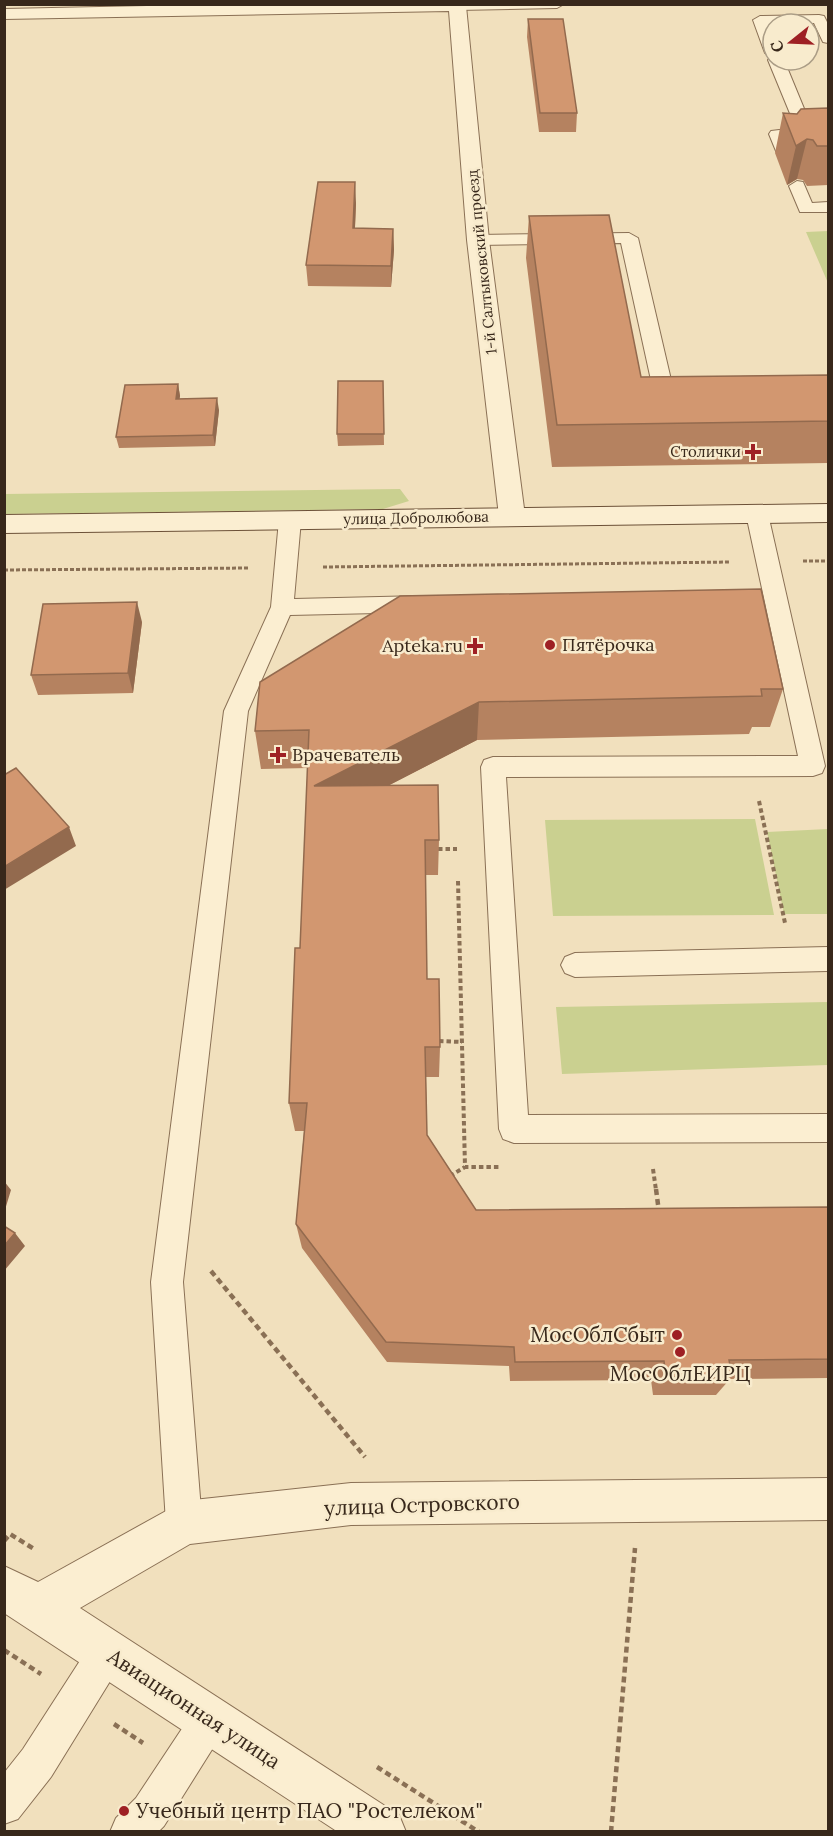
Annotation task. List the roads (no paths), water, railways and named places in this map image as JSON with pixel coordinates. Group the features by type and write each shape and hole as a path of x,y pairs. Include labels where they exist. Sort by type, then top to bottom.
{"street":[{"path":"4,14 457,6"},
{"name":"1-й Салтыковский проезд","path":"457,6 478,240 513,516"},
{"name":"улица Добролюбова","path":"4,524 828,513"},
{"name":"улица Островского","path":"22,1597 184,1524 351,1504 828,1499"},
{"name":"Авиационная улица","path":"22,1597 382,1832"}],"lane":[{"path":"457,6 557,4"},
{"path":"792,4 828,6"},
{"path":"821,23 828,39"},
{"path":"781,72 806,133"},
{"path":"782,148 777,134 828,132"},
{"path":"797,186 807,208 828,207"},
{"path":"478,240 629,238 666,404 689,403"},
{"path":"757,514 767,561 765,599 813,766 493,767 514,1129 828,1128"},
{"path":"184,1524 167,1282 237,711 282,607 290,520"},
{"path":"282,607 447,604"},
{"path":"575,965 828,959"},
{"path":"4,1805 37,1762 107,1652"},
{"path":"129,1832 150,1812 210,1719"}],"place":[{"name":"Столички","path":"753,452"},
{"name":"Пятёрочка","path":"550,645"},
{"name":"Apteka.ru","path":"475,646"},
{"name":"Врачеватель","path":"278,755"},
{"name":"МосОблСбыт","path":"677,1335"},
{"name":"МосОблЕИРЦ","path":"680,1352"},
{"name":"Учебный центр ПАО \"Ростелеком\"","path":"124,1811"}]}
